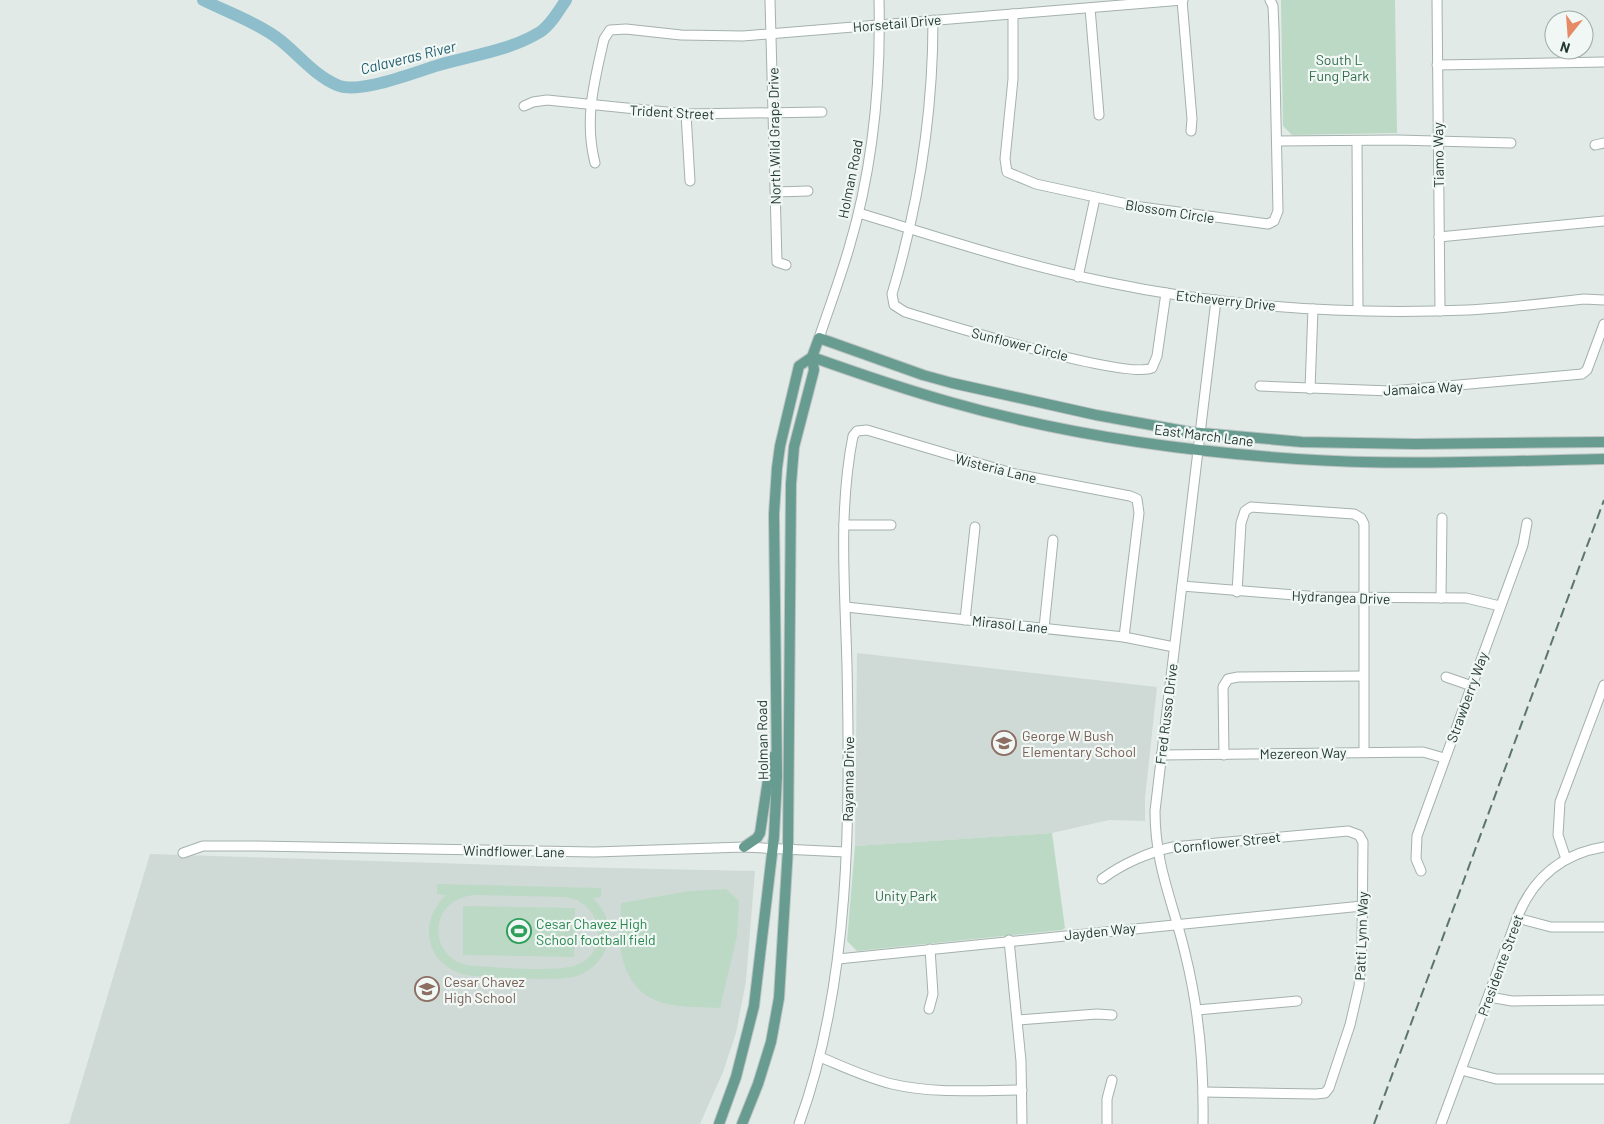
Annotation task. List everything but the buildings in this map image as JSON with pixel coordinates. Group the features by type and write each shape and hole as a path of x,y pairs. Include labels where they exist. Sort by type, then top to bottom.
{"main road":[{"name":"Holman Road","path":"742,1124 766,1059 779,998 788,848 790,484 794,447 814,370 812,357 818,338"},
{"name":"East March Lane","path":"818,338 923,375 952,383 1096,415 1201,433 1302,442 1415,444 1604,442"},
{"name":"Holman Road","path":"719,1124 736,1077 754,1006 772,848 777,748 774,687 774,514 777,468 780,446 800,366 812,357"},
{"name":"East March Lane","path":"812,357 905,389 1006,416 1116,437 1199,450 1298,459 1356,461 1604,459"},
{"path":"744,847 757,838 760,833 769,773 777,748"}],"street":[{"name":"North Wild Grape Drive","path":"770,0 777,262 786,265"},
{"name":"Holman Road","path":"818,338 850,247 858,213 873,129 880,25 879,0"},
{"name":"Horsetail Drive","path":"590,105 604,39 610,30 712,36 772,34 1182,0"},
{"path":"1182,0 1192,119 1191,131"},
{"name":"Blossom Circle","path":"1013,14 1013,79 1005,158 1007,172 1036,184 1096,198 1186,215 1268,224 1274,221 1278,211 1274,29 1273,6 1270,0"},
{"name":"Tiamo Way","path":"1436,0 1440,310"},
{"path":"1090,8 1099,115"},
{"path":"910,229 929,112 933,20"},
{"path":"1438,65 1604,62"},
{"name":"Trident Street","path":"524,106 533,102 547,100 686,114 822,112"},
{"path":"590,105 590,138 595,163"},
{"path":"686,114 690,181"},
{"path":"1277,141 1511,143"},
{"path":"1357,141 1358,310"},
{"path":"776,192 808,191"},
{"path":"1078,276 1096,198"},
{"name":"Etcheverry Drive","path":"858,213 991,254 1078,276 1166,293 1216,300 1358,310 1440,310 1584,299 1604,300"},
{"path":"1439,237 1604,221"},
{"name":"Sunflower Circle","path":"910,229 892,294 894,304 905,312 994,339 1114,366 1146,370 1152,368 1156,356 1166,293"},
{"name":"Fred Russo Drive","path":"1203,1124 1203,1092 1197,1010 1184,950 1157,851 1155,811 1216,300"},
{"path":"1310,389 1314,308"},
{"name":"Jamaica Way","path":"1260,386 1310,389 1416,390 1585,373 1604,324"},
{"name":"Wisteria Lane","path":"858,431 867,430 1015,474 1130,496 1137,500 1139,513 1124,637"},
{"name":"Rayanna Drive","path":"799,1124 820,1057 829,1018 838,959 849,786 844,525 847,476 853,436 858,431"},
{"path":"1237,592 1241,523 1245,511 1251,507 1354,514 1361,518 1364,524 1364,752"},
{"path":"1441,598 1442,518"},
{"name":"Strawberry Way","path":"1421,871 1416,859 1417,836 1523,545 1527,523"},
{"path":"844,525 891,525"},
{"path":"965,620 975,527"},
{"path":"1044,628 1053,540"},
{"name":"Hydrangea Drive","path":"1182,586 1237,592 1363,598 1481,600 1500,606"},
{"name":"Mirasol Lane","path":"846,607 1124,637 1174,647"},
{"path":"1224,755 1223,687 1228,679 1238,677 1363,676"},
{"path":"1446,677 1472,686"},
{"path":"1566,858 1558,835 1560,802 1604,685"},
{"name":"Mezereon Way","path":"1161,755 1423,752 1444,758"},
{"name":"Cornflower Street","path":"1102,879 1118,869 1157,851 1174,847 1348,831 1359,835"},
{"name":"Patti Lynn Way","path":"1203,1092 1325,1093 1329,1088 1350,1025 1359,986 1364,850 1363,842 1359,835"},
{"name":"Windflower Lane","path":"183,853 203,846 560,852 744,847 845,852"},
{"name":"Presidente Street","path":"1441,1124 1517,918 1528,894 1536,882 1566,858 1604,848"},
{"name":"Jayden Way","path":"838,959 1009,940 1362,906"},
{"path":"1517,918 1552,927 1604,927"},
{"path":"1009,940 1018,1020 1022,1124"},
{"path":"929,1009 932,994 930,949"},
{"path":"1489,997 1512,1002 1604,1000"},
{"path":"1197,1010 1297,1000"},
{"path":"1018,1020 1097,1014 1112,1015"},
{"path":"820,1057 875,1079 911,1088 1022,1090"},
{"path":"1461,1070 1496,1079 1604,1079"},
{"path":"1107,1124 1107,1099 1112,1080"}],"shaded area":[{"name":"George W Bush Elementary School","path":"857,653 1157,687 1145,798 1145,821 1109,820 1052,833 855,846"},
{"name":"Cesar Chavez High School","path":"150,854 755,871 746,981 736,1033 723,1072 700,1124 69,1124"}],"green space":[{"name":"South L Fung Park","path":"1281,0 1395,0 1397,133 1292,135 1283,126"},
{"name":"Unity Park","path":"1052,833 1065,928 1062,930 857,951 847,941 855,846"},
{"path":"437,884 601,888 601,897 593,898 601,908 608,924 608,943 604,954 588,971 568,978 527,979 473,976 458,972 446,966 437,956 431,945 429,933 431,920 436,907 446,895 437,894","holes":["475,895 564,897 577,900 587,907 594,917 598,928 598,940 594,951 586,960 574,966 554,969 473,966 458,962 447,953 440,942 438,930 441,917 448,907 459,899"]},
{"path":"726,889 739,901 737,936 720,1008 673,1005 659,1002 647,996 637,987 628,974 622,957 620,937 621,903 690,891"},
{"name":"Cesar Chavez High School football field","path":"463,906 575,908 574,957 463,955"}],"waterway":[{"name":"Calaveras River","path":"203,0 243,18 272,34 321,76 337,85 347,87 373,85 516,44 544,29 566,0"}],"railway":[{"path":"1374,1124 1604,500"}],"place":[{"name":"George W Bush Elementary School","path":"1004,743"},
{"name":"Cesar Chavez High School football field","path":"519,931"},
{"name":"Cesar Chavez High School","path":"427,989"}]}
